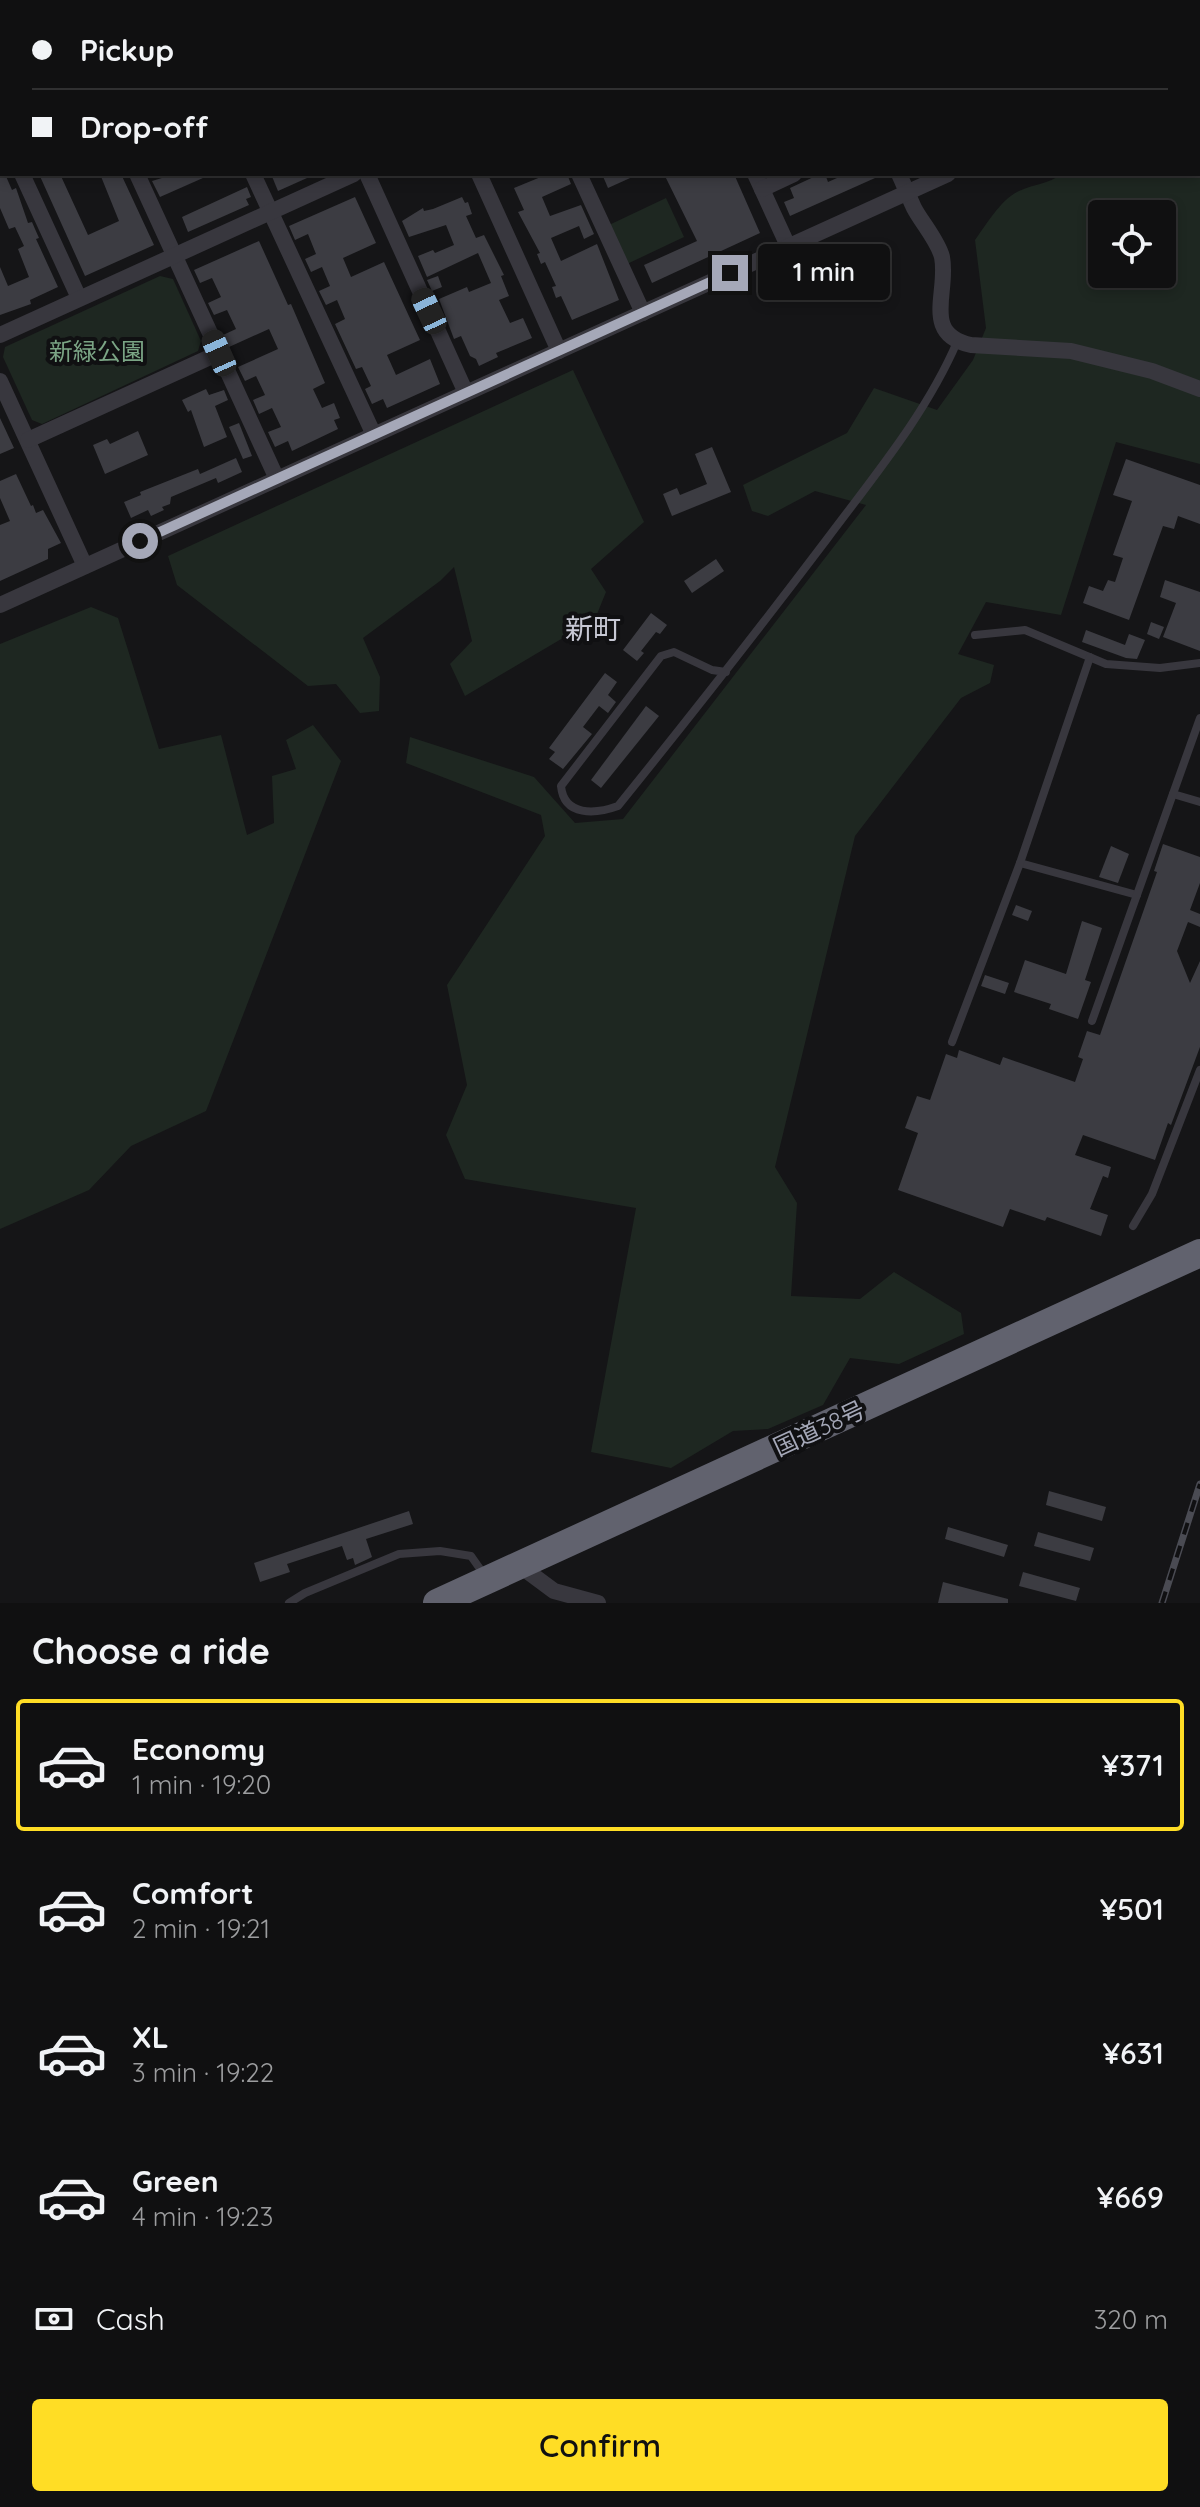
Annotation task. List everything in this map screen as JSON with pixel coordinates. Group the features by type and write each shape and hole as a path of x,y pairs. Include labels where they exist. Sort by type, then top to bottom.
{"highway":[{"name":"国道38号","path":"437,1603 1200,1253"}],"street":[{"path":"23,176 79,298"},
{"path":"138,176 277,479"},
{"path":"254,176 374,435"},
{"path":"0,335 350,176"},
{"path":"368,176 466,393"},
{"path":"480,176 559,351"},
{"path":"580,176 643,313"},
{"path":"784,176 758,181 788,246"},
{"path":"900,176 942,256 941,323 946,333 957,342 1071,351 1152,371 1200,389"},
{"path":"0,605 943,176"},
{"path":"28,440 219,353"},
{"path":"0,381 85,566"},
{"path":"519,1565 554,1591 598,1603"}],"lane":[{"path":"726,672 712,670 674,652 661,656 561,786 567,803 583,813 602,812 618,806 726,672 875,476 942,378 957,342"},
{"path":"975,635 1025,630 1106,664 1160,668 1200,663"},
{"path":"952,1042 1020,863 1090,657"},
{"path":"1092,1021 1200,718"},
{"path":"1173,794 1200,802"},
{"path":"1020,863 1137,895"},
{"path":"1133,1226 1152,1194 1200,1070"},
{"path":"289,1603 305,1593 399,1554 440,1551 471,1556 488,1580"}],"green space":[{"path":"1058,176 1200,176 1200,464 1116,442 1061,615 986,602 958,654 994,665 990,683 961,698 855,836 775,1167 797,1203 791,1296 860,1299 894,1272 961,1313 964,1334 899,1364 850,1358 823,1405 768,1429 733,1431 671,1468 591,1452 636,1208 465,1179 446,1135 467,1085 447,985 545,836 541,815 406,763 410,737 534,777 575,823 623,819 866,505 815,491 768,516 752,511 743,485 847,433 874,388 937,410 973,360 986,328 975,240 1006,200"},
{"path":"666,198 684,237 627,264 609,225"},
{"name":"新緑公園","path":"160,276 173,279 201,341 198,351 42,424 32,420 3,357 5,347"},
{"path":"573,370 644,522 591,569 606,592 595,619 465,696 450,664 472,641 454,567 440,581 363,638 380,677 379,711 360,713 336,684 308,686 177,585 168,556"},
{"path":"91,607 118,618 159,749 221,735 247,835 274,823 272,776 296,769 286,740 313,725 341,761 206,1111 131,1146 89,1190 0,1229 0,644"}],"building":[{"path":"0,176 6,176 12,190 16,188 28,223 32,222 39,238 36,239 58,287 30,300 31,304 0,315 0,267 8,286 29,277 18,249 24,246 15,227 9,229 0,208"},
{"path":"40,176 61,176 88,235 119,221 101,176 122,176 154,245 85,276"},
{"path":"168,176 207,176 160,197 152,181"},
{"path":"272,176 312,176 278,191"},
{"path":"543,176 568,176 571,184 542,197 550,216 581,205 594,234 584,239 579,226 551,238 561,261 597,244 619,300 572,320 561,296 556,298 552,287 556,286 545,262 541,264 537,254 540,253 518,212 524,210 514,188"},
{"path":"603,176 635,176 608,188"},
{"path":"665,176 735,176 760,233 652,283 644,265 697,241"},
{"path":"816,176 826,176 828,182 842,176 880,176 790,216 784,202 794,198 790,188"},
{"path":"247,187 251,197 246,199 249,205 188,232 182,217"},
{"path":"355,197 376,243 343,258 351,277 384,262 420,340 387,355 396,375 430,359 440,384 387,408 383,399 372,404 365,389 371,386 362,367 356,369 335,324 345,319 337,300 326,305 319,291 330,286 322,267 311,272 305,259 316,254 308,234 295,240 289,226"},
{"path":"462,197 465,203 468,202 472,214 466,216 476,238 484,235 504,275 501,276 509,296 499,300 510,323 523,318 532,338 496,353 498,357 479,366 476,359 470,356 461,336 454,339 439,299 467,287 469,292 491,283 478,253 427,277 418,256 454,245 446,225 409,237 402,221 423,208 424,211 433,209"},
{"path":"259,241 288,305 291,304 325,383 313,389 322,408 334,403 340,418 334,420 338,429 292,451 288,441 275,447 268,432 281,427 272,408 259,414 253,400 265,395 256,376 245,381 238,367 278,349 269,329 229,347 223,335 236,329 227,310 214,315 208,303 221,297 212,278 200,283 194,270"},
{"path":"438,276 442,287 432,291 427,280"},
{"path":"206,389 209,395 224,390 228,400 215,406 227,437 204,447 191,410 188,412 182,400"},
{"path":"0,418 14,448 0,454"},
{"path":"239,423 252,456 243,459 229,427"},
{"path":"138,431 148,455 105,474 93,445 107,439 110,444"},
{"path":"712,447 731,492 672,516 663,494 677,488 680,495 707,484 695,454"},
{"path":"236,458 242,472 218,483 216,478 171,497 170,504 162,507 164,510 151,516 148,510 131,518 124,502 141,495 140,492 198,469 200,474"},
{"path":"1126,459 1200,485 1200,524 1178,516 1174,529 1163,526 1129,620 1083,603 1089,586 1103,591 1108,580 1115,582 1123,558 1113,555 1132,501 1113,495"},
{"path":"16,474 31,506 36,513 43,510 61,543 48,549 48,559 0,581 0,525 10,521 0,498 0,481"},
{"path":"716,559 724,571 692,593 684,581"},
{"path":"1165,580 1200,592 1200,651 1163,637 1176,603 1160,597"},
{"path":"651,613 667,625 660,634 656,632 637,661 623,650"},
{"path":"1151,622 1164,627 1159,639 1147,634"},
{"path":"1086,630 1125,645 1129,634 1145,640 1137,659 1126,658 1082,642"},
{"path":"605,673 617,682 608,695 616,702 608,713 599,706 583,727 592,734 563,769 549,759 555,752 549,748"},
{"path":"646,706 659,716 601,788 591,780"},
{"path":"1163,844 1200,857 1200,883 1190,910 1200,914 1200,927 1188,922 1177,951 1190,983 1200,961 1200,1047 1155,1160 1083,1135 1075,1155 1111,1167 1108,1178 1103,1176 1090,1209 1108,1215 1101,1236 1047,1217 1045,1221 1010,1209 1003,1227 898,1190 918,1133 905,1128 917,1096 930,1100 946,1054 957,1058 959,1050 1000,1065 1003,1057 1075,1082 1083,1059 1078,1057 1087,1031 1100,1035 1157,872 1154,871"},
{"path":"1111,846 1129,854 1118,883 1099,877"},
{"path":"1016,905 1032,911 1028,921 1012,915"},
{"path":"1082,921 1102,928 1085,980 1091,982 1078,1019 1049,1009 1051,1004 1014,992 1025,960 1066,974"},
{"path":"985,975 1009,983 1005,994 981,986"},
{"path":"1049,1491 1106,1507 1102,1521 1046,1505"},
{"path":"409,1511 413,1524 366,1539 372,1557 368,1559 355,1565 353,1558 347,1560 342,1546 287,1564 290,1572 260,1582 254,1563"},
{"path":"948,1527 1008,1545 1004,1557 945,1539"},
{"path":"1038,1532 1094,1548 1090,1561 1034,1546"},
{"path":"1023,1572 1080,1588 1076,1601 1019,1586"},
{"path":"943,1582 1008,1599 1008,1603 938,1603"}],"railway":[{"path":"1162,1603 1200,1484"}],"district":[{"name":"新町","path":"593,628"}],"route":[{"path":"140,541 730,273"}]}
